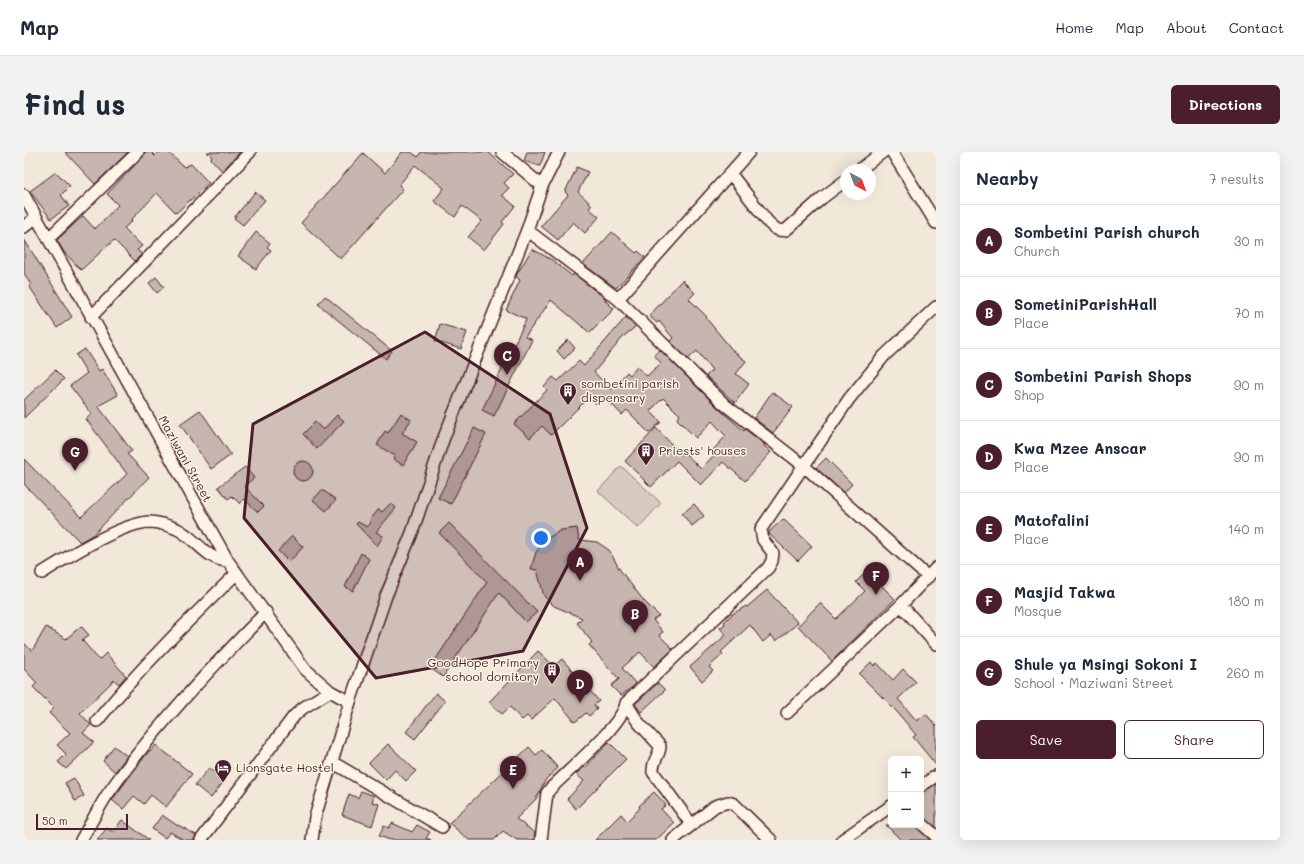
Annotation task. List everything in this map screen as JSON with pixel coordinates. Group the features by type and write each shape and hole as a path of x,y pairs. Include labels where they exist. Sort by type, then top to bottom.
{"street":[{"path":"49,238 138,152"},
{"path":"91,317 250,152"},
{"path":"502,152 542,186"},
{"path":"312,840 315,817 350,702 386,596 412,533 444,440 527,230 542,186 559,152"},
{"path":"734,152 739,162"},
{"path":"618,299 749,152"},
{"path":"867,164 883,152"},
{"path":"892,152 936,223"},
{"path":"730,173 768,222 776,229 781,231 786,230 822,198 840,184"},
{"name":"Maziwani Street","path":"26,200 49,238 91,317 228,561 266,612 305,669 330,691 350,702"},
{"path":"24,227 36,217"},
{"path":"527,230 618,299 719,398 804,466 928,576"},
{"path":"541,840 547,793 609,730 625,709 626,703 768,568 772,561 773,554 763,540 761,529 781,502 849,399 884,356 936,307"},
{"path":"42,573 83,547 126,528 150,522 177,530 209,556 218,560 228,561"},
{"path":"787,713 900,605 936,568"},
{"path":"97,721 122,690 174,635 237,573"},
{"path":"900,605 936,644"},
{"path":"81,840 106,797 132,762 219,660 266,612"},
{"path":"201,840 294,716 303,708 330,691"},
{"path":"626,703 638,722 660,746 660,751 652,763 653,772 689,821 690,825"},
{"path":"332,762 442,827"},
{"path":"924,784 936,776"},
{"path":"673,840 715,806 728,802 734,804 771,840"},
{"path":"842,840 888,808"},
{"path":"924,826 936,836"}],"highlighted area":[{"path":"425,332 550,414 587,528 523,651 376,678 244,518 253,424"}],"shaded area":[{"path":"621,466 661,503 638,528 598,491"}],"building":[{"path":"65,152 128,152 95,184"},
{"path":"145,152 151,152 155,156 159,152 168,152 184,167 191,164 209,183 176,213 157,193 131,220 132,221 124,228 142,246 137,250 142,254 135,261 114,240 81,270 64,252 57,240 83,216 95,229 118,205 107,194 143,157"},
{"path":"207,152 240,152 222,171"},
{"path":"402,152 411,152 418,157 421,152 488,152 513,174 504,183 509,188 502,195 515,206 502,222 504,224 484,250 468,237 482,221 462,206 455,217 434,201 444,188 415,165 399,185 403,189 341,259 301,223 363,153 385,173"},
{"path":"527,152 545,152 540,166 524,161"},
{"path":"577,167 588,172 578,192 592,205 589,208 599,217 585,233 573,222 558,240 541,226 568,195 565,192"},
{"path":"56,172 70,186 61,195 69,206 51,219 30,191"},
{"path":"255,192 265,200 243,225 234,218"},
{"path":"256,232 270,243 267,247 271,250 256,269 238,256"},
{"path":"612,232 636,253 638,251 645,257 616,288 583,264"},
{"path":"24,239 72,317 57,328 29,286 31,285 24,273"},
{"path":"532,249 552,260 572,276 574,274 606,299 605,300 614,309 590,333 551,300 525,337 532,340 494,416 482,410 526,319 506,310 520,280 516,277 517,274"},
{"path":"156,277 164,287 157,293 149,283"},
{"path":"682,280 695,293 689,299 707,317 706,318 734,352 746,361 736,374 749,384 735,403 706,376 712,370 697,351 688,359 670,341 673,338 659,321 657,323 649,316"},
{"path":"325,296 392,351 386,359 318,304"},
{"path":"626,317 635,327 624,336 594,372 611,390 627,372 630,375 637,367 647,376 661,363 654,355 660,350 719,409 744,431 745,429 765,445 764,446 771,452 745,481 723,462 701,485 677,461 651,487 625,461 656,428 682,455 685,453 701,469 716,453 713,450 726,436 712,421 696,438 677,419 680,415 663,398 650,411 661,422 649,433 627,410 622,415 604,396 596,404 589,397 551,435 542,426 530,438 514,424 547,390 544,387 553,377 558,381 579,361 584,366"},
{"path":"440,324 467,332 461,349 435,341"},
{"path":"568,340 575,348 564,359 557,351"},
{"path":"85,349 99,371 102,369 118,395 98,406 132,451 127,454 149,477 94,534 80,542 24,484 24,459 81,517 127,474 86,419 92,414 70,386 87,373 76,355"},
{"path":"55,370 64,379 24,418 24,400"},
{"path":"772,392 793,407 773,433 754,418"},
{"path":"200,410 231,455 211,469 180,424"},
{"path":"401,413 411,420 402,433 417,442 403,465 393,459 395,456 377,445 385,431 388,433"},
{"path":"337,415 344,421 317,449 303,434 315,422 323,430"},
{"path":"474,428 486,434 451,504 438,498"},
{"path":"826,458 852,484 844,493 816,468"},
{"path":"303,461 310,464 313,471 310,478 303,481 296,478 293,471 296,464"},
{"path":"245,467 254,478 244,486 264,506 258,512 244,499 240,504 232,496 228,499 218,487"},
{"path":"321,491 324,491 336,500 326,511 313,500"},
{"path":"391,503 396,508 376,532 383,536 377,546 356,524 358,522 367,527 371,523 369,521 379,509 382,512"},
{"path":"694,504 704,516 692,526 682,514"},
{"path":"783,519 812,546 798,561 769,534 769,532"},
{"path":"449,523 537,612 526,622 499,593 443,677 430,668 487,582 439,533"},
{"path":"577,528 579,540 597,542 609,550 620,570 644,601 659,616 653,620 663,632 659,635 673,649 654,667 640,652 622,668 636,684 621,696 611,686 619,679 589,645 592,642 577,623 582,618 554,606 544,596 537,570 531,569 536,552 548,538 561,530"},
{"path":"292,536 303,547 289,562 278,551"},
{"path":"361,553 369,559 353,591 345,587"},
{"path":"871,567 883,579 880,584 895,599 832,661 798,626 820,603 836,619 865,591 856,582"},
{"path":"767,590 798,623 776,641 771,635 763,642 750,625 721,652 723,654 709,667 713,671 702,681 690,667 726,635 720,628 725,624 724,622 731,615 746,606 747,607"},
{"path":"81,626 89,635 82,640 99,660 106,653 126,676 119,684 114,680 80,713 91,725 83,733 94,742 66,769 58,762 66,754 57,745 70,733 49,713 54,708 33,687 37,683 24,669 24,643 32,651 46,627 66,639"},
{"path":"538,651 554,666 562,659 599,701 594,705 597,709 589,716 586,713 575,722 555,698 531,720 527,716 522,720 510,707 502,714 489,702"},
{"path":"871,662 874,666 877,663 893,680 903,669 916,682 898,699 917,721 926,714 936,726 936,765 913,737 916,735 898,713 859,674"},
{"path":"658,683 665,690 641,712 635,704"},
{"path":"436,693 445,701 415,739 406,732"},
{"path":"609,742 626,759 576,809 567,799 584,781 576,774 584,767 585,768"},
{"path":"388,744 416,771 406,781 395,770 386,780 369,763"},
{"path":"156,745 192,774 166,807 151,795 144,804 134,796 123,809 112,800 149,751 150,752"},
{"path":"114,746 127,756 115,772 103,761"},
{"path":"529,747 536,755 542,750 558,768 546,779 536,799 516,819 535,833 534,840 517,840 503,831 494,840 469,840 449,823"},
{"path":"209,768 225,780 211,798 195,785"},
{"path":"74,778 84,796 75,801 65,783"},
{"path":"936,784 936,827 924,818 924,791"},
{"path":"361,791 374,796 372,802 379,804 372,826 342,815 349,794 358,798"},
{"path":"654,792 666,805 661,809 674,823 656,840 595,840 621,814 627,821 640,808 639,806"},
{"path":"162,815 178,826 196,835 194,840 184,840 170,832 165,838 152,829"},
{"path":"122,820 149,840 97,840 107,828 113,832"},
{"path":"392,823 412,832 417,825 430,832 426,838 431,840 390,840 379,836 384,826 389,828"},
{"path":"889,828 917,828 930,840 901,840"}],"place":[{"name":"Sombetini Parish Shops","path":"507,375"},
{"name":"sombetini parish dispensary","path":"568,406"},
{"name":"Priests' houses","path":"646,466"},
{"name":"Shule ya Msingi Sokoni I","path":"75,471"},
{"name":"Sombetini Parish church","path":"580,581"},
{"name":"Masjid Takwa","path":"876,595"},
{"name":"SometiniParishHall","path":"635,633"},
{"name":"GoodHope Primary school domitory","path":"552,685"},
{"name":"Kwa Mzee Anscar","path":"580,703"},
{"name":"Lionsgate Hostel","path":"223,783"},
{"name":"Matofalini","path":"513,789"}]}
